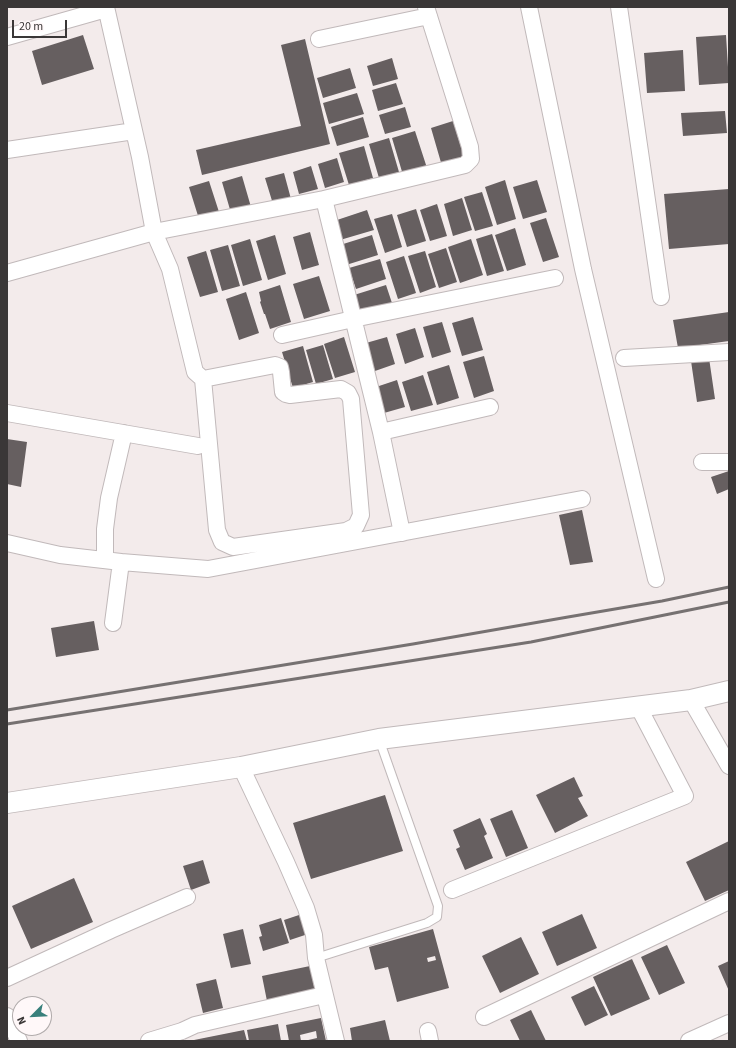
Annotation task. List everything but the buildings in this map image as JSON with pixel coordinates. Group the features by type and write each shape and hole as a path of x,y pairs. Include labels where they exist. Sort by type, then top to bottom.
{"street":[{"path":"529,7 584,269 656,579"},
{"path":"619,7 661,297"},
{"path":"7,37 106,8 140,157 154,232 170,269 195,372 203,379 217,530 222,542 233,547 346,532 356,526 361,515 351,400 348,393 340,389 290,395 286,394 283,392 280,367 275,365 203,379"},
{"path":"7,273 154,232 324,199 465,165 471,159 470,147 428,11 319,39"},
{"path":"7,150 134,131"},
{"path":"324,199 381,432 402,533"},
{"path":"282,335 555,278"},
{"path":"624,358 729,352"},
{"path":"381,432 490,407"},
{"path":"7,413 198,446"},
{"path":"113,623 113,561 105,529 109,498 124,433"},
{"path":"702,462 729,462"},
{"path":"7,543 60,555 208,569 582,499"},
{"path":"7,803 241,767 379,739 691,700 729,691"},
{"path":"691,700 729,766"},
{"path":"452,890 685,796 638,706"},
{"path":"241,767 306,908 314,935 316,958 336,1041"},
{"path":"7,978 187,897"},
{"path":"484,1017 729,901"},
{"path":"149,1041 182,1031 195,1025 324,995"},
{"path":"7,1016 19,1041"},
{"path":"689,1041 729,1023"}],"lane":[{"path":"316,958 427,923 437,917 438,906 379,739"}],"railway":[{"path":"7,710 413,644 662,601 729,587"},
{"path":"7,724 531,642 729,602"}]}
